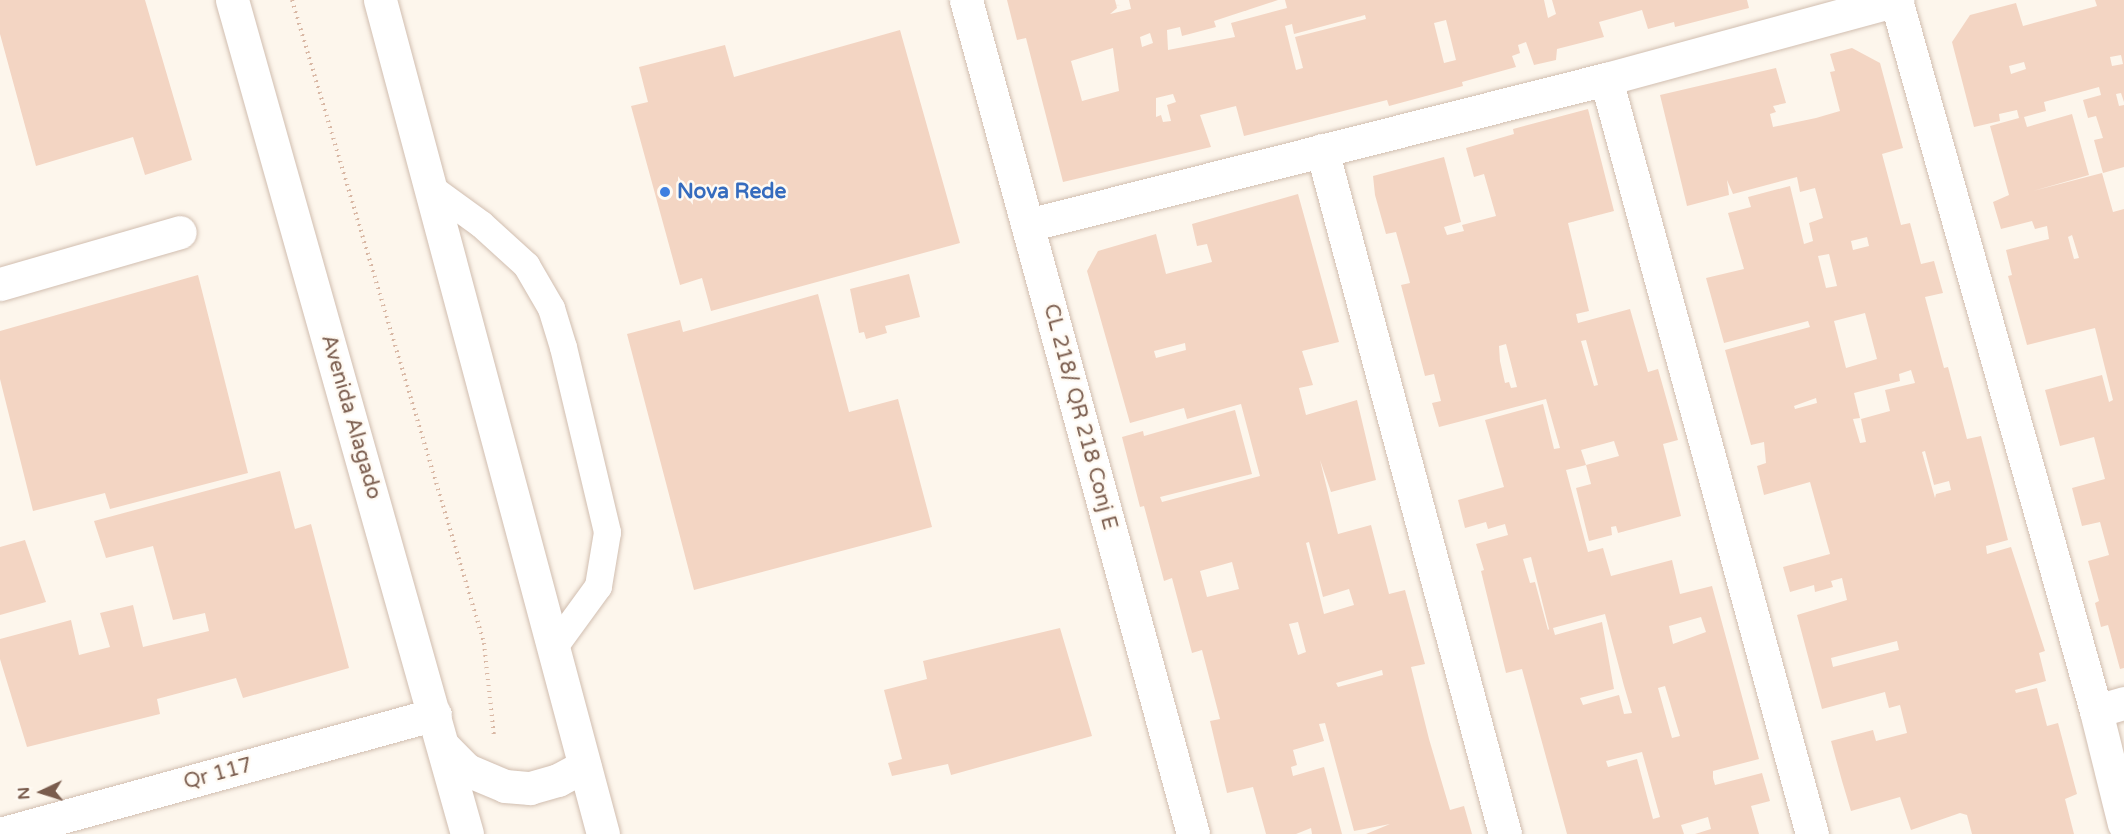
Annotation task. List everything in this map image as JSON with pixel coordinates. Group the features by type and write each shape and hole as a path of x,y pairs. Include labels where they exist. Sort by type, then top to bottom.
{"street":[{"name":"Avenida Alagado","path":"232,0 467,834"},
{"path":"380,0 603,834"},
{"name":"CL 218/ QR 218 Conj E","path":"966,0 1192,834"},
{"path":"1028,225 1606,79 1897,0 2110,707 2124,824"},
{"path":"1606,79 1812,834"},
{"path":"1322,150 1505,834"},
{"path":"0,284 180,232"},
{"name":"Qr 117","path":"0,834 435,714"},
{"path":"444,747 467,770 505,786 530,788 558,780 584,766"}],"lane":[{"path":"430,187 481,224 526,265 550,308 563,347 607,532 598,586 553,648"}],"path":[{"path":"292,0 484,642 496,757 505,786"}],"building":[{"path":"0,0 145,0 192,160 145,175 133,137 36,166 0,34"},
{"path":"1007,0 1115,0 1117,8 1110,14 1131,9 1129,0 1278,0 1214,21 1216,27 1182,36 1180,27 1167,30 1168,50 1235,37 1231,23 1287,8 1285,0 1544,0 1548,18 1556,14 1552,0 1747,0 1749,8 1675,27 1674,22 1648,29 1642,10 1599,22 1604,37 1557,49 1556,60 1534,65 1526,42 1518,45 1520,53 1512,56 1516,67 1462,82 1463,86 1389,106 1387,100 1244,136 1236,106 1200,115 1211,147 1063,182 1026,38 1017,40","holes":["1365,15 1366,19 1295,37 1303,68 1296,70 1285,26 1292,24 1294,34","1446,20 1456,60 1444,63 1434,23","1150,33 1153,43 1142,47 1140,37","1113,48 1119,91 1082,101 1071,61","1173,94 1176,102 1167,105 1171,121 1163,122 1161,115 1156,117 1156,98"]},
{"path":"2095,0 2124,0 2124,102 2121,93 2116,94 2119,106 2124,105 2124,167 2103,173 2094,140 2103,138 2096,116 2088,118 2083,100 2101,95 2099,87 2044,102 2046,111 2024,117 2027,127 2072,114 2089,175 2033,191 2102,173 2113,212 2124,209 2124,668 2120,669 2108,625 2101,627 2095,603 2099,601 2088,561 2109,555 2100,522 2082,526 2072,488 2105,479 2094,437 2060,446 2045,390 2102,375 2109,402 2113,400 2095,328 2027,345 2008,276 2012,275 2006,250 2049,239 2047,226 2035,229 2032,221 2001,229 1993,202 2009,195 1990,126 2019,118 2017,110 1999,114 2000,121 1974,127 1952,42 1970,15 2016,3 2023,26 2097,6","holes":["2121,55 2123,64 2112,66 2110,57","2024,62 2026,69 2011,74 2009,66","2072,235 2079,258 2074,259 2068,237"]},
{"path":"900,30 960,243 711,311 702,278 680,285 631,106 648,102 639,67 725,45 734,77"},
{"path":"1852,48 1880,63 1903,148 1882,154 1901,225 1910,223 1921,264 1934,261 1943,293 1925,297 1944,368 1948,367 1967,439 1981,436 2008,540 1986,546 1987,554 2011,547 2045,651 2039,653 2046,681 2015,690 2016,693 2037,688 2047,726 2058,723 2077,794 2065,799 2074,834 1972,834 1967,815 1960,813 1911,830 1900,797 1851,811 1831,741 1873,730 1876,741 1907,733 1900,705 1889,708 1885,692 1822,709 1797,615 1847,600 1842,578 1831,581 1833,587 1815,592 1814,585 1790,592 1783,567 1830,554 1810,482 1764,495 1757,466 1766,463 1764,442 1751,445 1725,350 1810,327 1808,321 1724,343 1706,278 1744,269 1728,213 1751,207 1748,197 1790,186 1804,244 1813,241 1809,223 1823,218 1815,188 1800,192 1797,177 1733,194 1727,180 1729,195 1687,206 1660,95 1776,68 1786,103 1773,106 1776,112 1770,114 1773,127 1816,118 1840,111 1830,72 1835,71 1830,54","holes":["1867,237 1869,246 1853,250 1851,241","1829,254 1837,286 1826,288 1818,256","1865,313 1877,359 1846,368 1834,321","1911,370 1915,383 1885,390 1890,411 1861,419 1866,442 1860,443 1853,419 1860,418 1854,393 1900,381 1899,374","1816,398 1817,403 1795,409 1794,406","1925,451 1934,485 1949,481 1951,490 1936,494 1935,498 1922,452","1897,641 1899,650 1833,667 1831,658"]},
{"path":"1588,109 1614,211 1568,223 1589,311 1576,314 1578,323 1630,309 1648,372 1658,369 1678,440 1663,444 1681,516 1618,533 1616,526 1611,527 1612,535 1589,541 1576,488 1591,484 1586,465 1566,470 1588,552 1603,548 1611,576 1672,560 1680,594 1712,586 1759,759 1713,771 1713,778 1715,785 1762,773 1770,801 1751,806 1759,834 1695,834 1711,829 1708,817 1681,825 1684,834 1567,834 1522,669 1506,673 1481,571 1484,570 1476,544 1508,535 1505,524 1488,529 1486,522 1465,528 1458,500 1504,487 1485,420 1543,404 1554,449 1560,448 1546,399 1439,427 1432,403 1441,401 1434,374 1425,376 1401,285 1410,283 1408,275 1396,232 1386,234 1375,195 1373,176 1444,157 1461,222 1444,227 1447,235 1464,231 1462,225 1496,216 1484,174 1474,177 1466,148 1514,134 1513,129","holes":["1586,340 1598,385 1594,386 1581,341","1506,344 1517,387 1511,388 1509,382 1505,383 1499,346","1614,441 1619,456 1586,465 1581,450","1531,557 1548,630 1535,582 1530,583 1523,559","1605,614 1632,713 1624,714 1619,695 1583,705 1580,698 1614,689 1602,622 1555,635 1553,628","1701,617 1706,632 1673,644 1669,626","1665,686 1680,736 1672,738 1658,688","1642,752 1660,817 1653,819 1637,759 1608,767 1606,761"]},
{"path":"1298,194 1339,342 1302,351 1313,385 1299,388 1306,415 1357,400 1376,480 1331,492 1320,460 1338,534 1371,525 1389,594 1405,590 1425,664 1411,667 1429,739 1450,810 1464,806 1472,834 1366,834 1390,824 1354,831 1325,723 1319,724 1324,741 1293,750 1297,765 1291,767 1293,776 1324,767 1342,834 1312,834 1311,828 1296,834 1266,834 1253,787 1227,793 1210,721 1220,719 1202,650 1192,653 1172,578 1164,581 1144,506 1140,507 1122,437 1143,431 1144,436 1235,410 1252,474 1160,497 1162,502 1260,476 1241,404 1187,419 1184,408 1130,423 1087,271 1098,251 1156,234 1166,274 1212,262 1207,244 1197,246 1192,224","holes":["1185,343 1186,350 1156,358 1154,351","1309,542 1323,597 1349,589 1354,605 1324,614 1306,543","1232,562 1239,589 1207,597 1200,571","1298,622 1306,652 1298,655 1289,624","1382,670 1383,675 1338,687 1336,683"]},
{"path":"909,274 920,317 885,326 887,333 866,339 864,332 859,333 850,289"},
{"path":"198,275 248,473 110,509 105,493 33,511 0,379 0,331"},
{"path":"818,294 849,412 898,399 932,527 694,590 627,334 680,320 683,332"},
{"path":"280,471 295,529 311,524 349,668 243,698 236,678 157,699 160,714 27,747 0,659 0,639 71,620 79,655 110,647 100,613 133,605 143,647 209,631 205,613 173,620 153,546 106,558 94,521"},
{"path":"25,540 46,602 0,615 0,547"},
{"path":"1060,628 1092,736 951,775 948,764 892,776 888,763 902,759 884,690 927,679 923,661"}],"place":[{"name":"Nova Rede","path":"665,192"}]}
